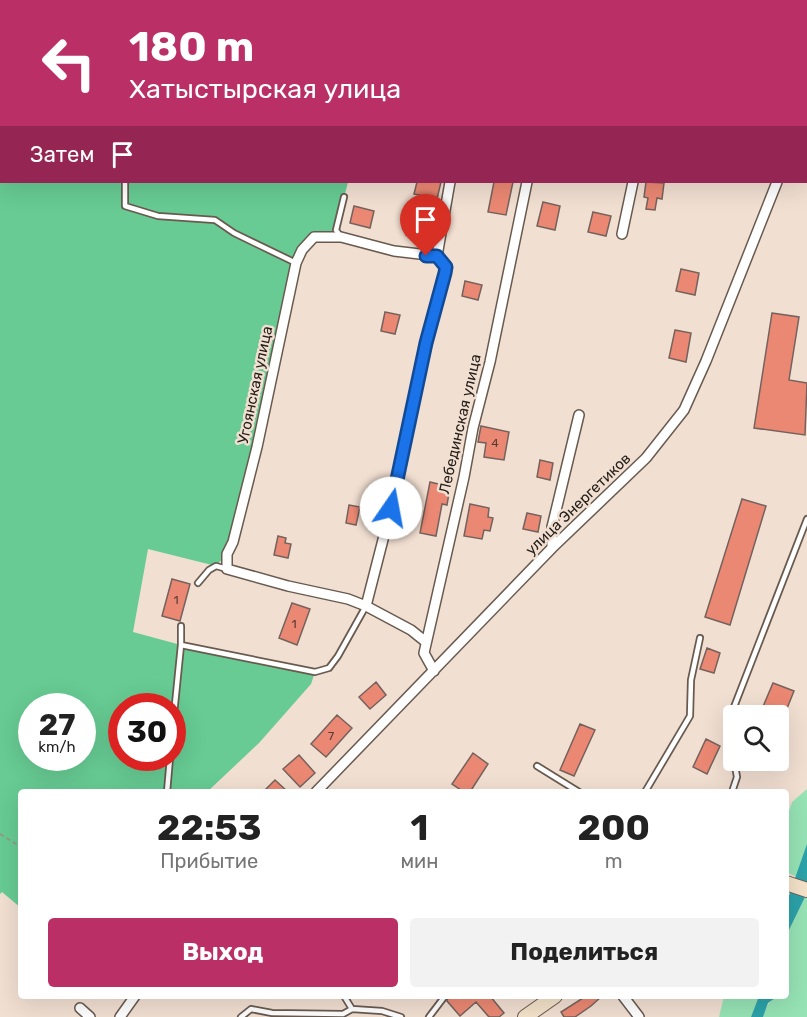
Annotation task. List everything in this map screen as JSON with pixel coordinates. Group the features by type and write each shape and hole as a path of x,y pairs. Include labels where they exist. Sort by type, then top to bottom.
{"street":[{"path":"437,256 450,183"},
{"name":"Лебединская улица","path":"434,671 424,653 426,642 473,428 490,362 527,183"},
{"path":"622,234 633,183"},
{"name":"улица Энергетиков","path":"319,789 552,548 646,458 684,410 706,361 777,183"},
{"name":"Угоянская улица","path":"227,569 227,554 233,542 257,447 296,263 302,250 314,237 341,237"},
{"path":"341,237 394,251 437,256 446,267 426,343 387,524 366,606"},
{"path":"552,548 552,527 579,415"},
{"path":"227,569 288,586 348,599 411,630 426,642"},
{"path":"789,884 807,890"},
{"path":"120,1017 133,999"},
{"path":"525,1017 551,999"},
{"path":"625,999 639,1017"},
{"path":"80,1008 90,1017"}],"lane":[{"path":"125,183 125,206 158,216 215,220 234,233 296,263"},
{"path":"341,237 336,230 344,197"},
{"path":"735,705 807,519"},
{"path":"198,583 208,570 216,567 227,569"},
{"path":"181,645 315,672 329,668 366,606"},
{"path":"176,693 181,626"},
{"path":"647,789 690,716 691,680 700,638"},
{"path":"537,766 574,789"},
{"path":"167,789 169,771"},
{"path":"733,789 737,777 736,771"},
{"path":"346,999 352,1009"},
{"path":"429,1017 443,999"},
{"path":"241,1017 251,1009 272,1013 343,1014 352,1009 388,1013 401,1017"},
{"path":"382,1017 388,1013"}],"path":[{"path":"0,834 18,845"}],"green space":[{"path":"0,183 348,183 336,230 341,237 314,237 302,250 227,554 216,566 148,549 133,632 181,645 315,672 311,684 259,743 210,789 18,789 18,905 2,892 0,894"},
{"path":"807,789 807,844 797,877 789,873 789,811 792,802"},
{"path":"807,893 807,1017 763,1017 766,1008 774,999 789,999 789,930"},
{"path":"723,999 758,999 751,1017 719,1017"}],"water":[{"path":"807,844 807,893 789,930 789,895"},
{"path":"758,999 774,999 768,1003 763,1017 751,1017"}],"building":[{"path":"417,183 441,183 437,199 414,194"},
{"path":"494,183 513,183 506,215 488,212"},
{"path":"646,183 664,183 662,199 657,198 655,210 646,209 648,198 644,197"},
{"path":"543,202 560,206 555,230 537,226"},
{"path":"354,206 374,211 370,228 350,223"},
{"path":"593,212 611,216 606,236 588,232"},
{"path":"410,213 426,216 425,222 434,223 432,234 423,233 422,239 406,235"},
{"path":"681,269 699,273 695,295 676,291"},
{"path":"465,281 482,285 478,300 462,296"},
{"path":"385,312 400,315 395,334 381,331"},
{"path":"772,313 799,317 789,380 807,383 805,435 754,428"},
{"path":"675,330 691,333 686,362 669,358"},
{"path":"481,426 509,432 504,460 484,457 486,443 478,442"},
{"path":"540,460 553,463 550,480 537,477"},
{"path":"430,482 447,486 445,492 449,493 447,505 442,504 436,536 420,533"},
{"path":"742,499 766,506 730,625 705,617"},
{"path":"470,504 489,508 488,517 493,518 490,531 484,530 482,539 464,536"},
{"path":"349,505 360,507 356,525 346,523"},
{"path":"527,513 541,516 538,532 523,529"},
{"path":"278,536 286,538 285,543 291,544 288,558 274,555"},
{"path":"172,579 190,584 180,621 162,616"},
{"path":"292,603 310,609 297,645 279,638"},
{"path":"707,648 720,653 714,673 700,669"},
{"path":"376,682 386,695 370,709 359,697"},
{"path":"773,683 794,691 788,705 764,705"},
{"path":"337,715 352,728 326,757 311,744"},
{"path":"580,724 595,730 574,776 560,770"},
{"path":"706,739 720,746 707,774 693,767"},
{"path":"473,753 488,764 472,789 460,789 452,784"},
{"path":"299,755 315,773 300,787 283,769"},
{"path":"275,780 285,789 266,789"},
{"path":"448,999 492,999 504,1013 499,1017 489,1017 476,1002 460,1016 447,1001"},
{"path":"581,999 599,999 575,1017 564,1017 561,1012"}],"route":[{"path":"391,508 426,343 446,267 437,256 426,256"}]}
